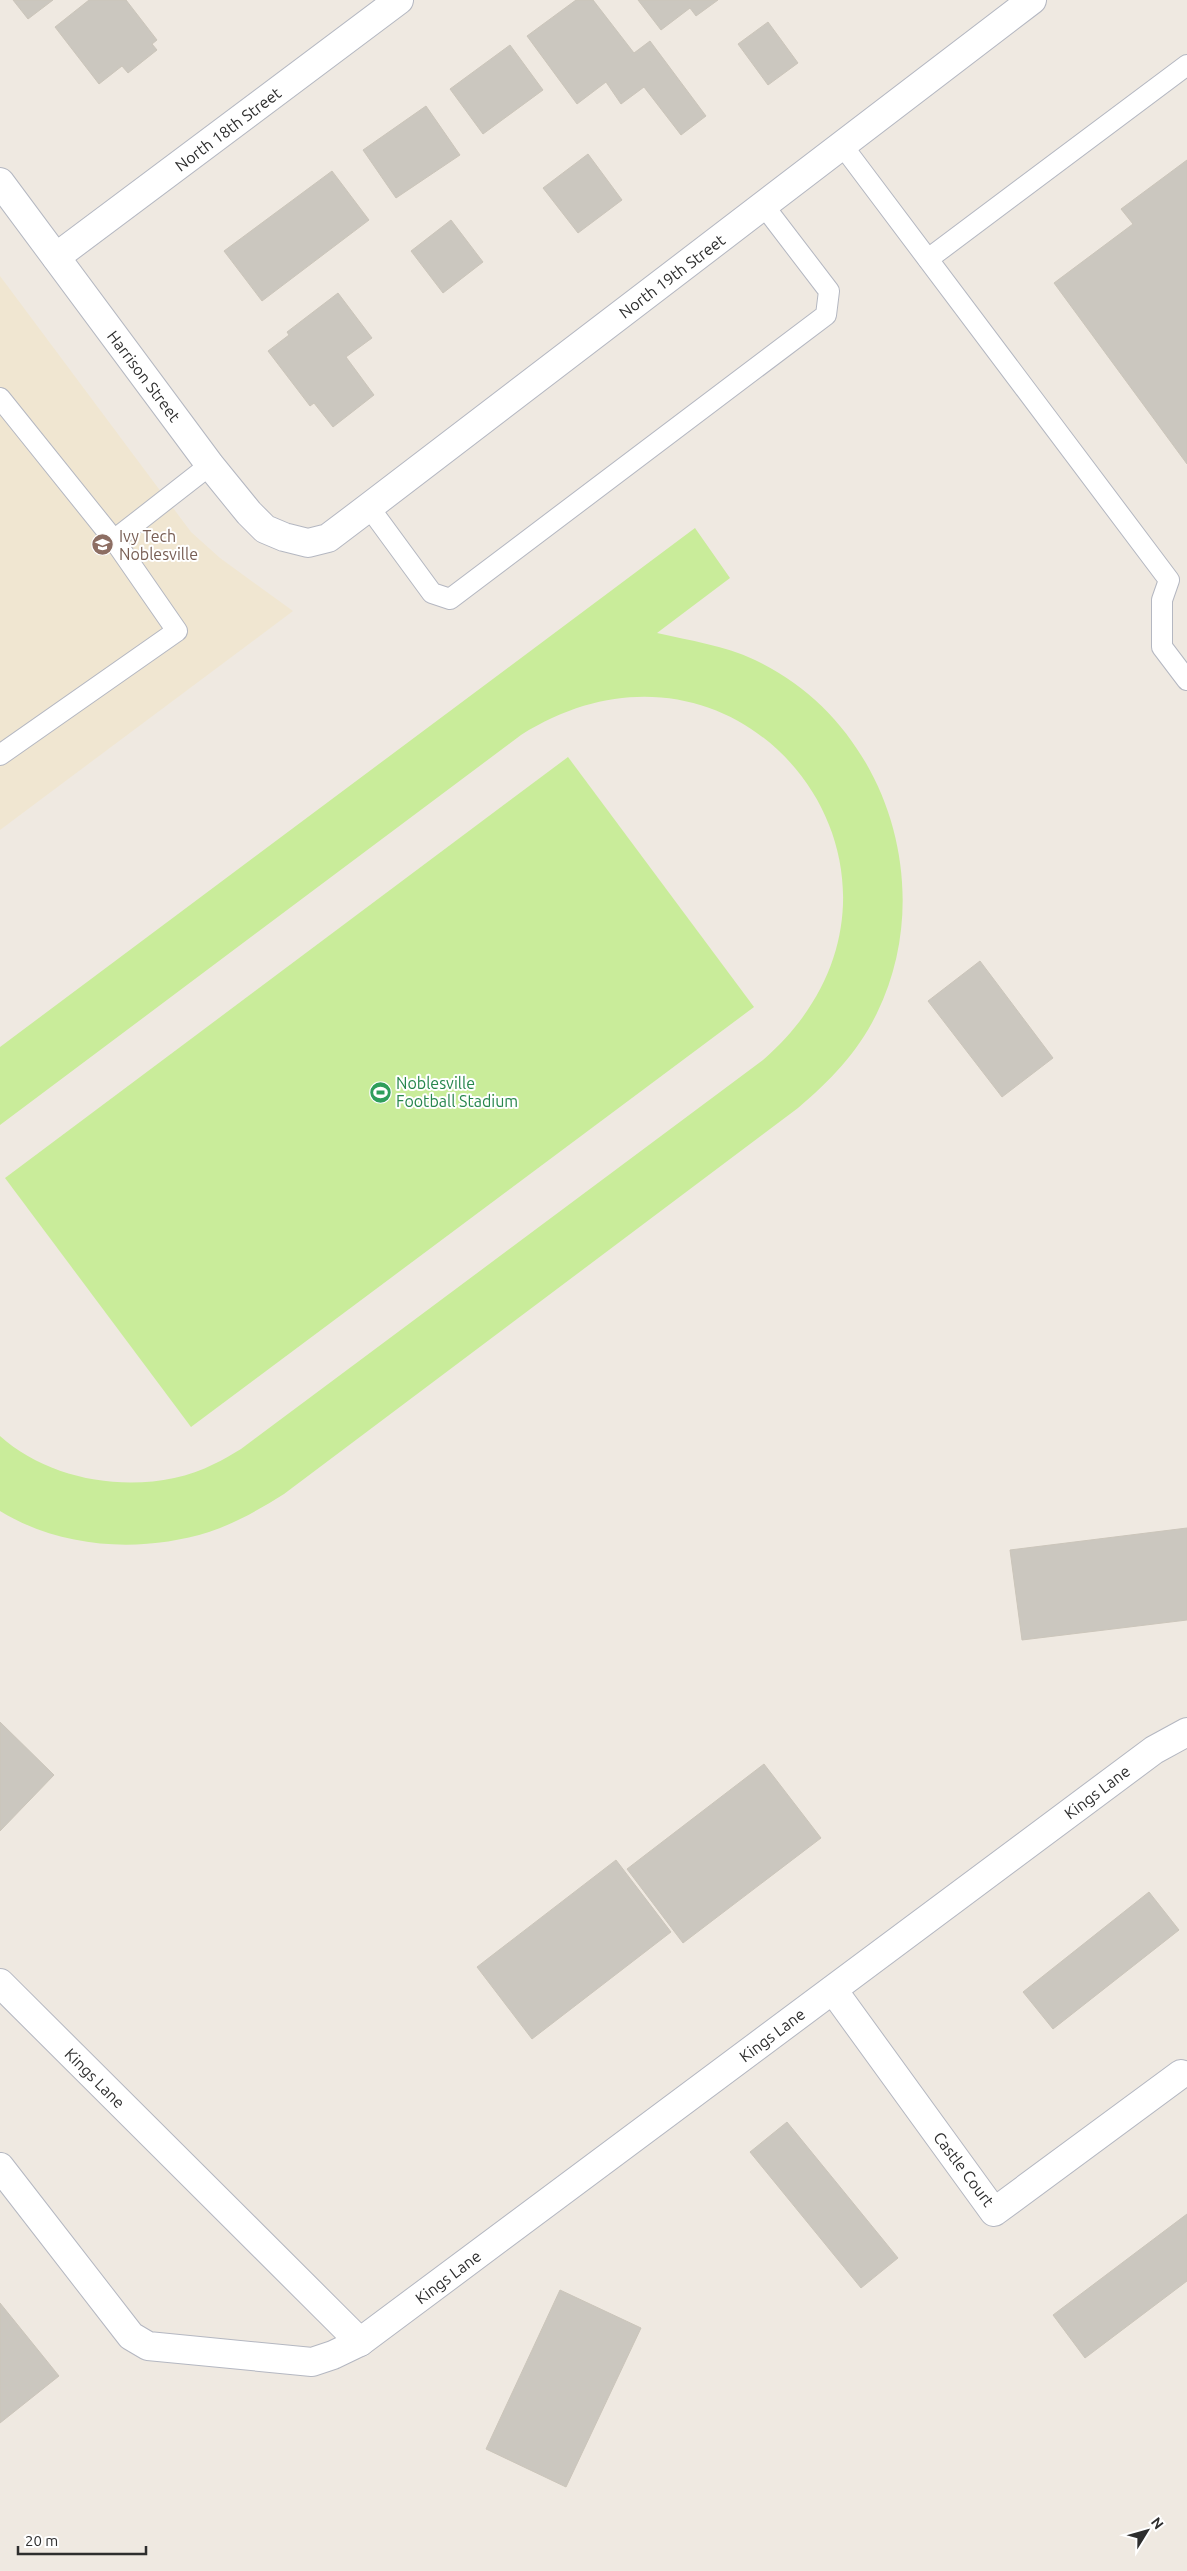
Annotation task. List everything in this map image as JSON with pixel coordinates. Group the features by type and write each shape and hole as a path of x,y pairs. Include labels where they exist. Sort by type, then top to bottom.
{"street":[{"name":"North 18th Street","path":"56,258 399,0"},
{"name":"North 19th Street","path":"308,543 328,538 369,508 1032,0"},
{"name":"Harrison Street","path":"0,182 210,465 249,513 265,529 284,538 308,543"},
{"name":"Kings Lane","path":"0,2167 130,2336 148,2346 312,2362 333,2355 360,2342 1154,1750 1187,1732"},
{"name":"Kings Lane","path":"0,1983 360,2342"},
{"name":"Castle Court","path":"833,1990 994,2212 1181,2074"}],"lane":[{"path":"928,259 1187,66"},
{"path":"842,145 1169,580 1162,600 1162,647 1187,680"},
{"path":"369,508 432,593 450,599 826,315 829,291 764,206"},
{"path":"0,398 114,540 176,631 0,754"},
{"path":"114,540 210,465"}],"shaded area":[{"name":"Ivy Tech Noblesville","path":"0,276 191,532 220,558 293,611 0,830"}],"green space":[{"path":"695,528 730,578 657,633 707,644 743,655 755,660 800,687 838,723 867,765 888,812 900,862 902,913 895,964 877,1013 852,1053 832,1076 798,1108 284,1494 257,1510 209,1532 183,1539 130,1545 76,1540 49,1533 24,1524 0,1511 0,1436 22,1453 47,1466 74,1475 103,1481 132,1483 161,1480 188,1474 217,1462 241,1449 763,1060 820,990 842,915 835,842 803,778 751,729 683,701 605,701 521,735 0,1125 0,1047"},
{"name":"Noblesville Football Stadium","path":"568,757 754,1007 191,1427 5,1178"}],"building":[{"path":"13,0 53,0 28,19"},
{"path":"89,0 126,0 157,40 152,44 157,50 128,73 122,66 99,84 55,27"},
{"path":"576,0 593,0 634,53 650,41 706,116 681,135 644,87 621,104 606,82 577,104 527,36"},
{"path":"638,0 718,0 696,16 690,8 661,30"},
{"path":"768,22 798,63 768,85 738,44"},
{"path":"510,45 543,90 483,134 450,89"},
{"path":"426,106 460,155 396,198 363,150"},
{"path":"588,154 622,200 578,233 543,188"},
{"path":"1187,160 1187,464 1054,283 1133,224 1121,209"},
{"path":"332,171 369,220 262,301 224,251"},
{"path":"451,220 483,262 443,293 411,251"},
{"path":"338,293 372,338 346,357 374,395 333,427 314,403 310,406 268,351 289,335 287,332"},
{"path":"980,961 1053,1058 1002,1097 928,1001"},
{"path":"1187,1528 1187,1620 1022,1640 1010,1550"},
{"path":"0,1722 54,1775 0,1831"},
{"path":"764,1764 821,1838 683,1943 627,1869"},
{"path":"616,1860 671,1932 532,2039 477,1967"},
{"path":"1149,1892 1179,1930 1053,2029 1023,1992"},
{"path":"787,2122 898,2258 861,2288 750,2152"},
{"path":"1187,2214 1187,2281 1085,2358 1053,2315"},
{"path":"560,2290 641,2328 566,2487 486,2449"},
{"path":"0,2303 59,2376 0,2423"}],"place":[{"name":"Ivy Tech Noblesville","path":"103,545"},
{"name":"Noblesville Football Stadium","path":"380,1092"}]}
